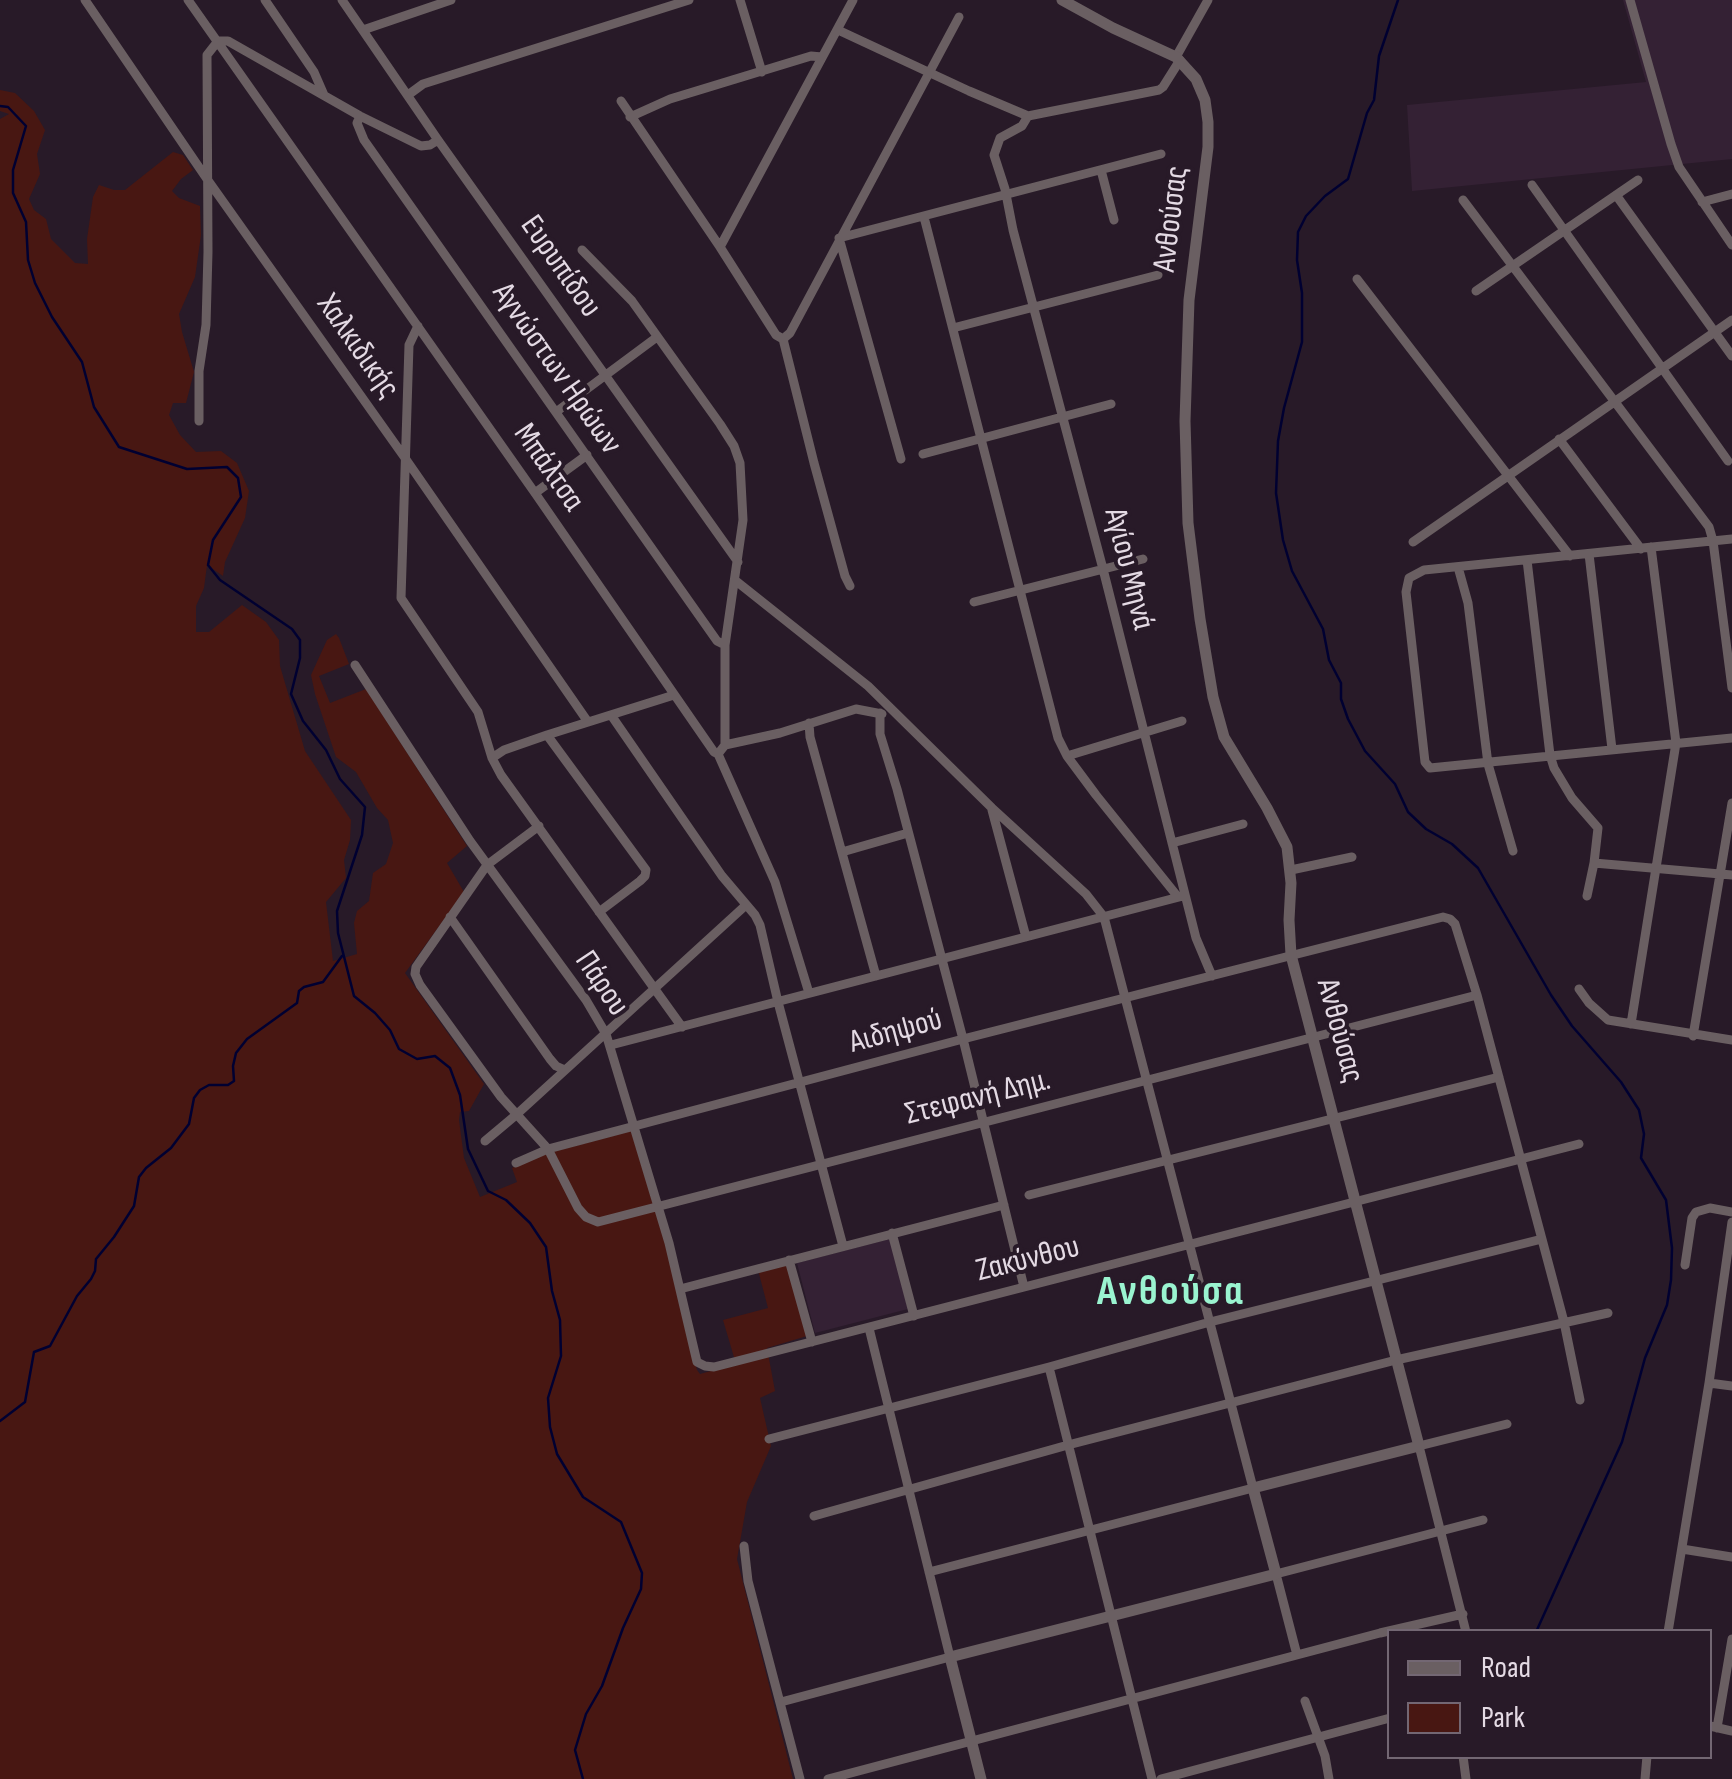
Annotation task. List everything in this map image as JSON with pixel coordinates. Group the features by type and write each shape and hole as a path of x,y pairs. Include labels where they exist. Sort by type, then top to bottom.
{"street":[{"name":"Χαλκιδικής","path":"85,0 206,179 588,722"},
{"name":"Μπάλτσα","path":"188,0 714,752 722,749 775,882 809,993"},
{"path":"265,0 314,72 326,97"},
{"name":"Ευρυπίδου","path":"342,0 738,562"},
{"path":"363,30 451,0"},
{"path":"408,95 423,84 689,0"},
{"path":"740,0 762,72"},
{"path":"720,248 853,0"},
{"path":"1062,0 1178,58"},
{"path":"838,30 1028,116 1159,90 1208,0"},
{"path":"1630,0 1670,144 1680,167 1732,245"},
{"path":"783,339 790,333 959,17"},
{"path":"199,421 207,307 208,55 218,41 228,41 421,146 438,140"},
{"path":"630,117 670,99 822,56"},
{"name":"Ανθούσας","path":"1178,58 1201,90 1209,135 1189,300 1186,488 1212,690 1224,737 1287,847 1291,870 1290,956 1419,1446"},
{"path":"621,101 776,336 783,339"},
{"name":"Αγνώστων Ηρώων","path":"360,116 357,123 364,140 724,646"},
{"name":"Αγίου Μηνά","path":"1028,116 1022,126 998,140 994,155 1103,568 1182,896 1212,976"},
{"path":"839,238 1161,154"},
{"path":"1101,170 1114,220"},
{"path":"1476,291 1638,180"},
{"path":"1532,186 1728,461"},
{"path":"1702,202 1732,194"},
{"path":"1616,195 1732,356"},
{"path":"1463,200 1709,527 1732,688"},
{"path":"611,1045 1182,896 1096,795 1058,738 924,217"},
{"path":"839,238 901,459"},
{"path":"582,250 620,286 720,424 740,463 744,520 724,646 722,749 856,709 895,714"},
{"path":"953,328 1158,275"},
{"path":"1357,279 1570,556"},
{"path":"1413,542 1732,320"},
{"path":"418,326 409,346 401,598 478,712 501,775 682,1026"},
{"path":"556,412 657,337"},
{"path":"783,339 850,586"},
{"path":"923,454 1111,404"},
{"path":"1559,439 1646,548 1676,743 1631,1024"},
{"path":"535,492 587,455"},
{"path":"1732,540 1424,570 1408,578 1406,592 1425,762 1430,768 1732,738"},
{"path":"1589,554 1612,749"},
{"path":"974,602 1143,559"},
{"path":"1527,560 1550,755 1572,798 1598,828 1586,896"},
{"path":"1458,567 1468,602 1488,764 1513,851"},
{"path":"736,581 868,686 1086,894 1104,916 1297,1655"},
{"name":"Πάρου","path":"355,665 487,865 586,1000 606,1034 657,1206 697,1362 714,1367"},
{"path":"492,758 547,735 674,695"},
{"path":"880,713 880,734 963,1040 1024,1287"},
{"path":"611,715 760,925 844,1246"},
{"path":"1067,756 1182,720"},
{"path":"809,723 876,976"},
{"path":"547,735 646,870 640,881 599,912"},
{"path":"1693,1036 1727,875 1732,803"},
{"path":"992,808 1026,937"},
{"path":"1172,843 1242,824"},
{"path":"539,826 487,865 416,967 416,977 516,1116 548,1149"},
{"path":"842,852 908,833"},
{"path":"1291,870 1352,857"},
{"path":"1594,863 1727,875"},
{"path":"485,1141 746,906"},
{"name":"Αιδηψού","path":"516,1163 548,1149 634,1126 1443,917 1455,924 1477,995"},
{"path":"450,918 550,1059 565,1070"},
{"path":"1579,989 1608,1020 1732,1040"},
{"path":"1477,995 1564,1322 1580,1400"},
{"name":"Στεφανή Δημ.","path":"548,1149 578,1208 598,1222 1477,995"},
{"path":"1029,1194 1499,1077"},
{"name":"Ζακύνθου","path":"714,1367 1578,1144"},
{"path":"680,1289 1004,1204"},
{"path":"1685,1265 1696,1212 1710,1208 1732,1212"},
{"path":"1668,1629 1732,1222"},
{"path":"892,1233 914,1316"},
{"path":"768,1439 1542,1239"},
{"path":"789,1260 812,1342"},
{"path":"814,1516 1396,1360 1608,1313"},
{"path":"868,1328 981,1779"},
{"path":"1049,1366 1152,1779"},
{"path":"1708,1383 1732,1386"},
{"path":"930,1572 1507,1424"},
{"path":"1419,1446 1466,1629"},
{"path":"781,1702 1483,1520"},
{"path":"744,1546 748,1581 800,1779"},
{"path":"1682,1548 1732,1557"},
{"path":"1402,1629 1463,1614"},
{"path":"828,1779 1387,1633"},
{"path":"1732,1639 1713,1727 1732,1731"},
{"path":"1304,1701 1319,1737 1329,1779"},
{"path":"1162,1779 1387,1719"}],"shaded area":[{"path":"1623,0 1732,0 1732,159 1412,191 1407,105 1646,82"},
{"path":"890,1239 908,1309 815,1333 797,1263"}],"green space":[{"path":"0,90 15,93 34,111 45,130 37,154 40,174 29,199 34,210 46,219 51,239 75,263 88,264 87,239 93,197 99,185 125,190 173,152 183,155 193,170 172,191 200,206 201,235 195,277 179,314 194,372 186,403 173,403 169,415 196,452 221,451 237,463 249,491 245,518 225,562 223,576 207,565 204,588 196,606 196,632 209,632 242,605 266,622 279,640 280,666 305,751 351,820 344,860 346,878 326,902 333,961 357,954 357,911 369,901 373,873 386,864 393,843 388,820 356,772 336,757 315,694 311,675 327,640 336,634 349,664 319,676 330,703 366,689 467,846 447,863 464,892 405,973 484,1084 469,1111 460,1112 459,1120 464,1158 480,1197 517,1182 512,1168 544,1154 631,1131 700,1374 736,1364 723,1320 768,1308 758,1270 786,1262 807,1336 767,1348 775,1391 760,1398 771,1446 747,1502 737,1559 793,1779 0,1779 0,119 9,114 0,111"}],"waterway":[{"path":"1398,0 1379,56 1374,100 1348,179 1306,216 1298,232 1302,342 1278,441 1276,493 1283,540 1292,571 1323,629 1329,660 1341,683 1341,699 1365,751 1395,784 1408,812 1478,868 1551,995 1639,1110 1644,1134 1641,1158 1666,1200 1672,1248 1667,1305 1645,1358 1622,1442 1537,1629"},
{"path":"0,106 8,107 26,126 13,170 13,193 26,222 28,260 35,283 82,362 94,407 119,447 187,469 227,467 238,478 241,497 213,540 208,565 220,580 292,629 300,640 291,694 303,721 326,750 340,779 365,807 362,835 337,911 338,933 354,996 390,1030 399,1049 417,1059 435,1056 450,1068 460,1095 468,1149 488,1191 506,1200 530,1223 546,1247 560,1320 561,1356 548,1398 557,1454 583,1497 621,1522 642,1573 641,1589 602,1686 586,1714 575,1750 583,1779"},
{"path":"0,1421 25,1402 34,1352 50,1346 77,1296 91,1279 96,1259 134,1206 139,1177 171,1148 189,1124 194,1098 209,1085 228,1085 234,1081 236,1053 247,1039 297,1003 304,987 323,982 342,956"}],"district":[{"name":"Ανθούσα","path":"1171,1293"}]}
